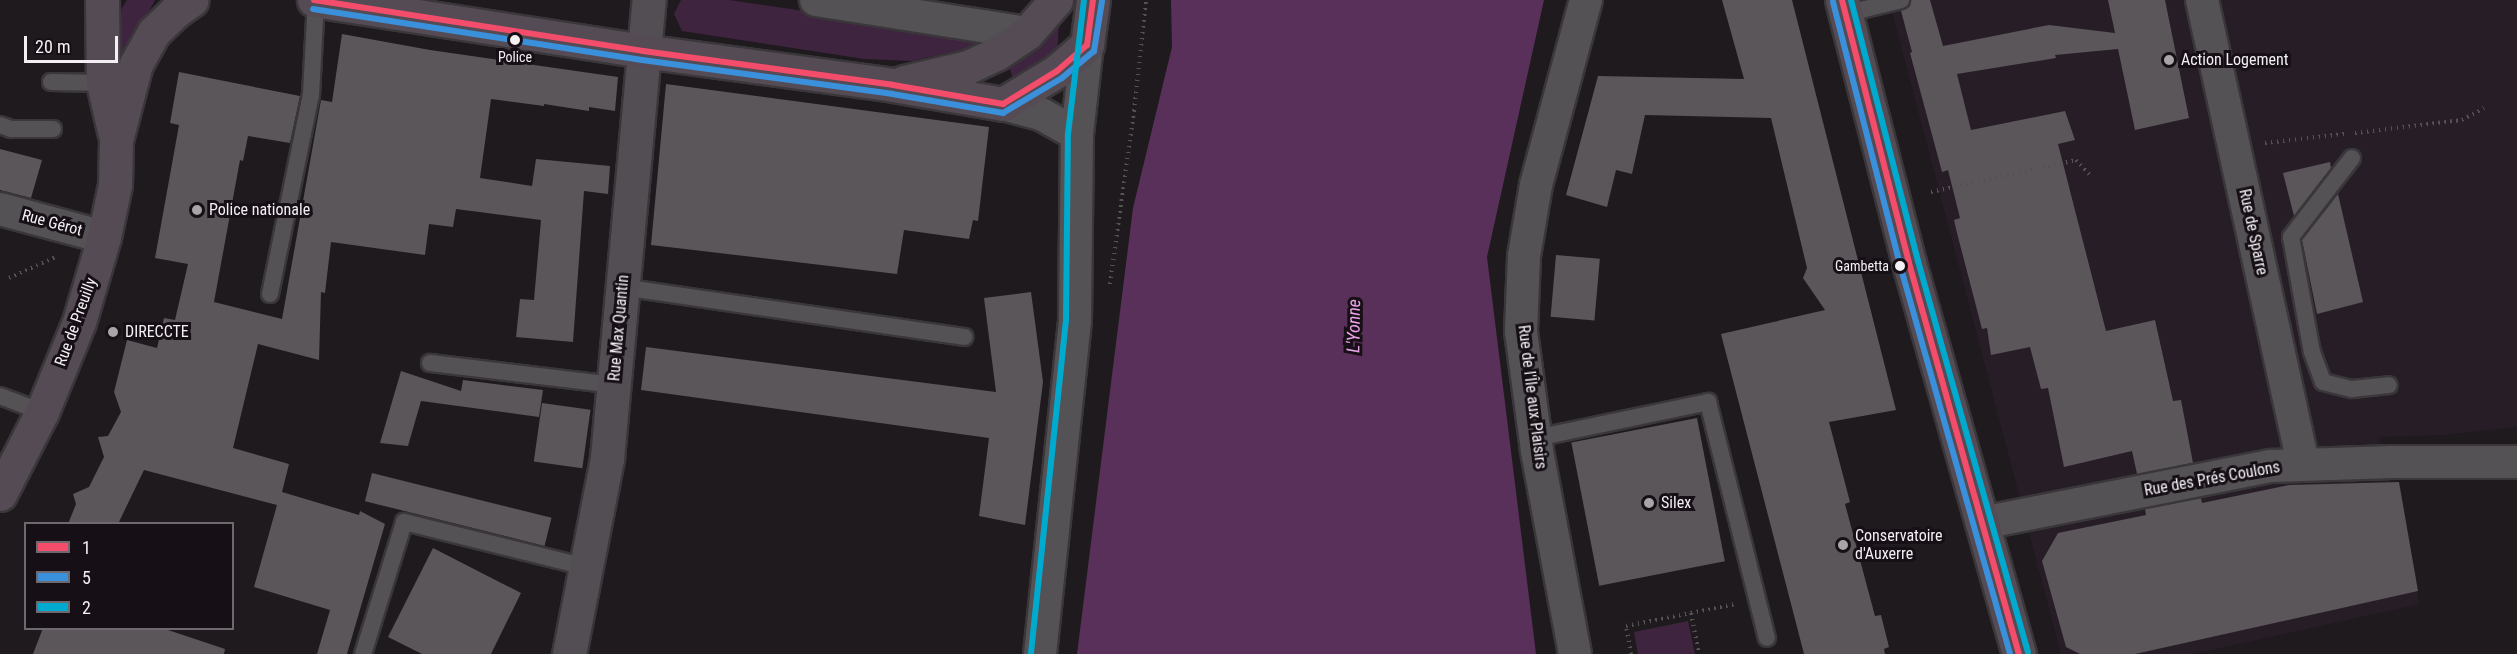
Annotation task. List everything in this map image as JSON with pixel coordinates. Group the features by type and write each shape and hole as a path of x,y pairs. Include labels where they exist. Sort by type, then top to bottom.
{"main road":[{"name":"Rue de Preuilly","path":"0,494 42,412 79,322 104,237 115,185 117,82 102,0"},
{"name":"Rue de Preuilly","path":"117,82 136,64 154,32 176,11 192,0"},
{"path":"315,0 643,51 893,85 1003,104 1057,71 1087,45 1093,0"},
{"path":"893,85 968,67 996,54 1027,33 1056,0"},
{"path":"1844,7 1909,263 2019,654"}],"street":[{"name":"Rue Max Quantin","path":"569,654 608,458 649,0"},
{"path":"816,0 1027,33"},
{"name":"Rue de l'Île aux Plaisirs","path":"1575,654 1537,444 1521,331 1524,256 1536,185 1586,0"},
{"name":"Rue de Sparre","path":"2202,0 2303,464"},
{"path":"1040,654 1075,321 1077,134 1087,45"},
{"path":"1003,104 1041,114 1077,134"},
{"name":"Rue Gérot","path":"0,208 104,237"},
{"name":"Rue des Prés Coulons","path":"1982,523 2271,466 2303,464 2438,471 2515,467"}],"lane":[{"path":"270,294 311,95 315,0"},
{"path":"1027,33 1032,0"},
{"path":"1844,7 1901,0"},
{"path":"51,82 117,82"},
{"path":"0,125 11,129 53,129"},
{"path":"2352,158 2291,237 2312,352 2323,382 2352,389 2389,385"},
{"path":"622,287 964,337"},
{"path":"430,363 614,385"},
{"path":"0,396 42,412"},
{"path":"1537,444 1708,402 1767,638"},
{"path":"363,654 404,522 586,567"}],"path":[{"path":"1108,295 1134,111 1146,0"},
{"path":"2258,144 2462,120 2484,108"},
{"path":"1931,192 2076,160 2090,175"},
{"path":"9,278 57,256"},
{"path":"1631,654 1626,626 1757,599"},
{"path":"1691,613 1699,654"}],"shaded area":[{"path":"127,0 155,0 121,63 114,61 114,49 122,8"},
{"path":"681,0 729,0 980,37 981,42 973,47 912,61 864,59 682,31 674,14"},
{"path":"1889,0 2517,0 2517,427 2444,435 2379,437 2420,604 2193,654 2061,654"},
{"path":"1052,24 1059,25 1057,54 1013,78 1008,64"},
{"path":"1688,621 1695,654 1638,654 1634,632"}],"water":[{"name":"L'Yonne","path":"1171,0 1544,0 1487,257 1536,654 1077,654 1133,208 1172,47"}],"building":[{"path":"1722,0 1792,0 1896,410 1829,422 1850,502 1845,504 1875,616 1881,615 1889,647 1884,649 1885,654 1804,654 1721,334 1825,310 1803,278 1807,268 1771,118 1645,115 1632,174 1616,170 1607,207 1566,195 1598,76 1744,79"},
{"path":"1911,0 1930,0 1943,46 2049,25 2115,33 2108,0 2165,0 2189,118 2135,130 2118,49 2055,55 2056,58 1957,74 1971,130 2065,111 2075,140 2058,144 2106,331 2155,320 2173,401 2181,400 2193,463 2137,474 2132,451 2064,467 2048,388 2041,389 2030,347 1991,355 1987,328 1982,329 1957,233 1954,220 1960,218 1948,170 1942,172 1910,53 1912,52 1901,11 1909,7"},
{"path":"342,34 430,50 618,77 615,111 589,107 589,111 491,99 480,178 532,186 536,159 610,166 608,194 584,191 573,342 516,337 520,299 534,300 541,220 456,209 453,227 429,224 425,255 331,242 325,293 321,292 319,360 258,344 233,448 289,464 282,492 359,515 360,511 385,524 347,654 317,654 330,610 254,587 277,505 144,470 119,522 69,522 76,504 73,494 89,487 104,457 98,437 108,436 121,412 114,392 127,340 157,348 164,318 175,320 188,264 155,258 179,125 170,123 179,72 300,96 290,143 248,136 243,161 240,160 214,302 282,319 321,100 332,102"},
{"path":"666,84 989,127 978,221 973,220 969,239 904,230 897,274 651,245"},
{"path":"0,149 42,160 31,198 0,190"},
{"path":"2330,162 2331,168 2294,216 2283,173"},
{"path":"2338,194 2363,302 2317,314 2302,240"},
{"path":"1556,255 1600,259 1594,321 1551,317"},
{"path":"1031,292 1043,382 1025,525 979,516 989,438 641,390 646,347 996,392 984,298"},
{"path":"401,371 461,391 463,380 543,390 539,417 421,401 408,446 380,443"},
{"path":"542,403 591,410 582,468 534,461"},
{"name":"Silex","path":"1697,418 1725,561 1599,586 1571,442"},
{"path":"372,473 552,518 544,546 365,501"},
{"path":"2399,482 2418,591 2135,654 2080,654 2066,647 2042,561 2058,533 2146,515 2145,509 2201,498 2202,503 2289,485"},
{"path":"433,548 521,593 491,654 422,654 388,637"},
{"path":"42,630 168,630 225,649 224,654 33,654"}],"transit line":[{"name":"1","path":"314,0 643,51 893,85 1003,104 1057,71 1087,45 1093,0"},
{"name":"2","path":"1031,653 1066,320 1068,134 1084,0"},
{"name":"1","path":"1842,0 1909,263 2019,654"},
{"name":"2","path":"1851,0 1918,261 2028,652"},
{"name":"5","path":"313,9 642,60 892,94 1003,113 1062,78 1094,51 1102,1"},
{"name":"5","path":"1833,2 1900,265 2010,654"}],"place":[{"name":"Police","path":"515,40"},
{"name":"Action Logement","path":"2169,60"},
{"name":"Police nationale","path":"197,210"},
{"name":"Gambetta","path":"1900,266"},
{"name":"DIRECCTE","path":"113,332"},
{"name":"Silex","path":"1649,503"},
{"name":"Conservatoire d'Auxerre","path":"1843,545"}]}
